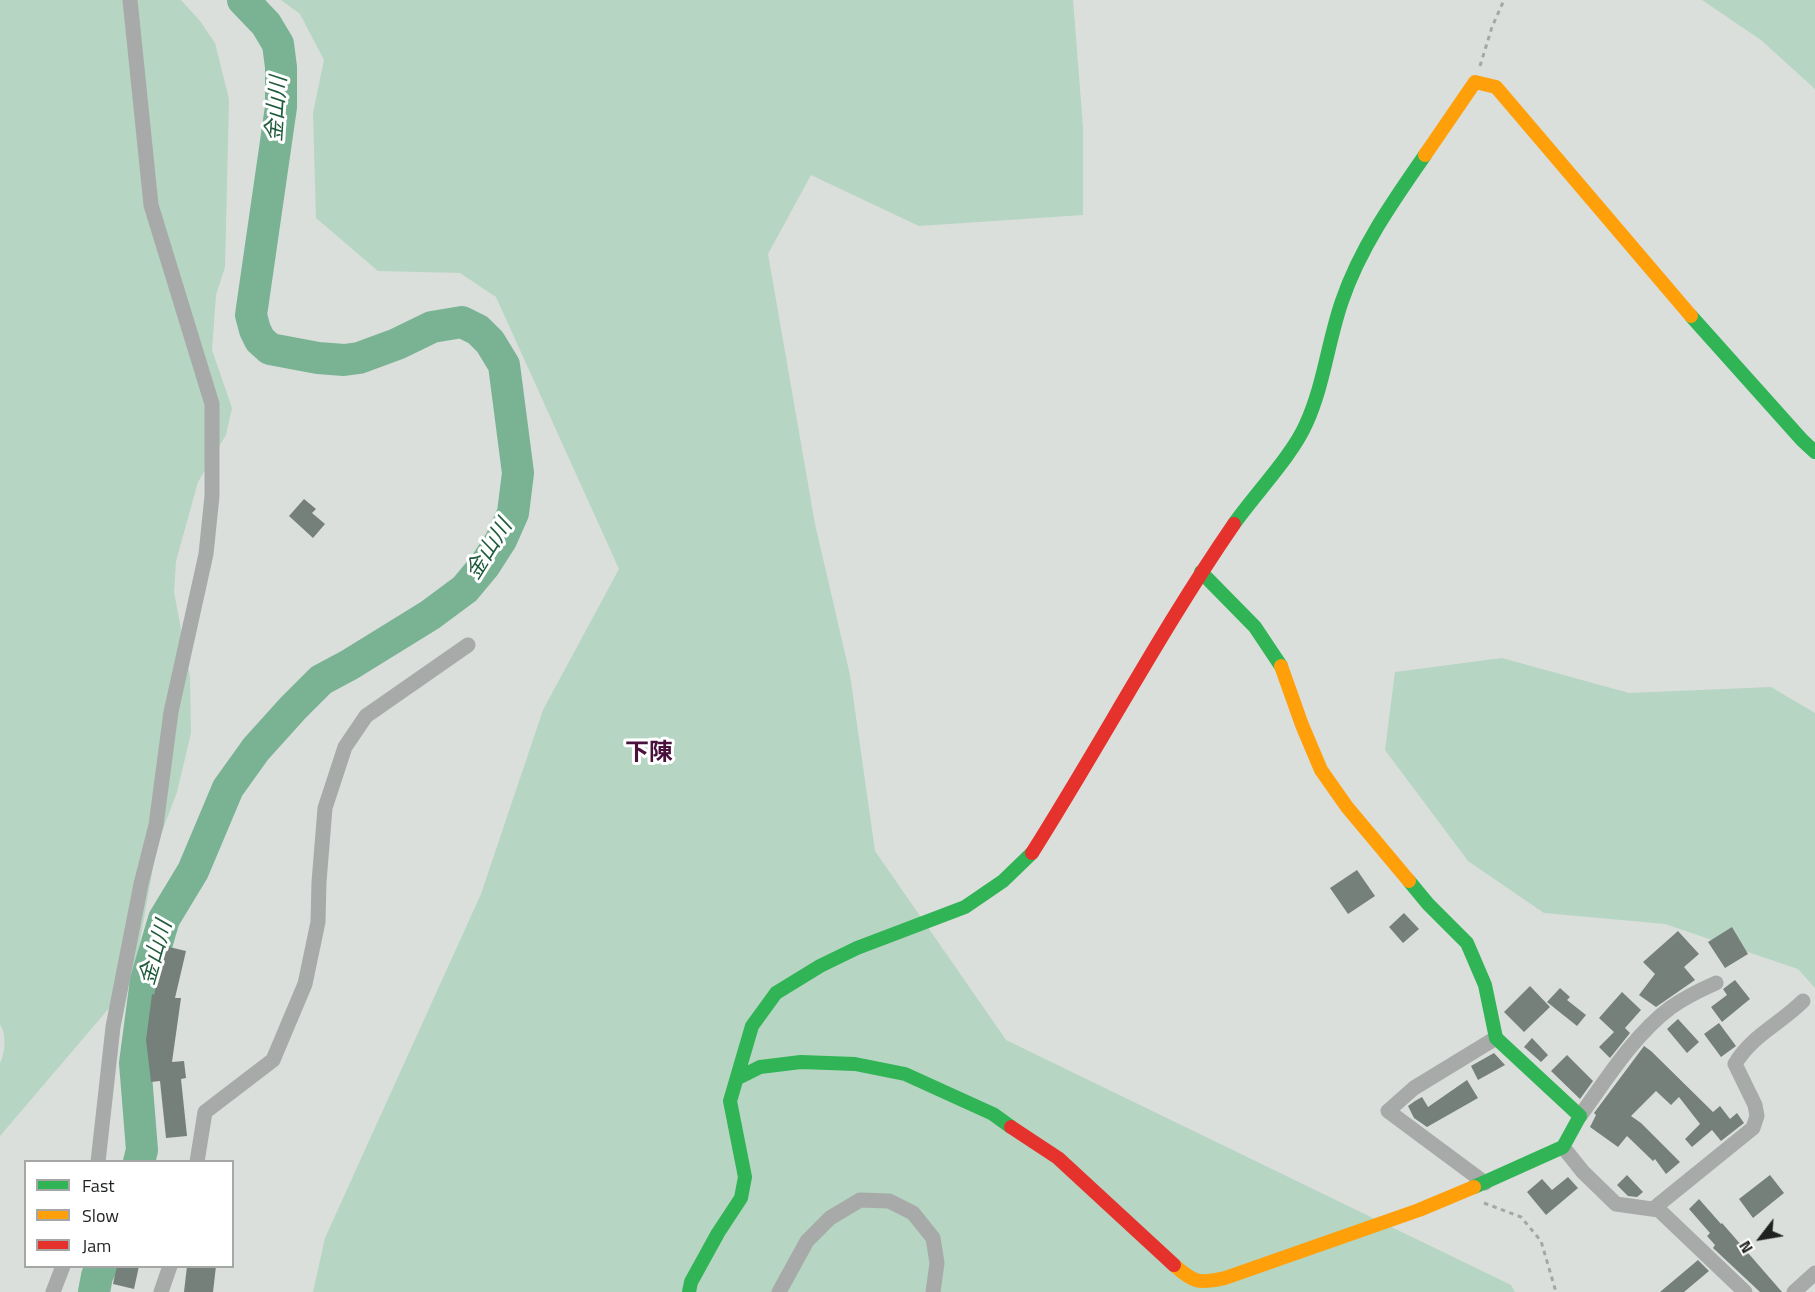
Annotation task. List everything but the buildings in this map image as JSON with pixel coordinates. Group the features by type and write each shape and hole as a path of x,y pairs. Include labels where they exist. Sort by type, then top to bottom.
{"street":[{"path":"98,1160 113,1027 141,884 156,825 171,712 206,554 212,496 212,404 151,205 130,0"},
{"path":"689,1292 691,1282 741,1198 745,1177 730,1101 752,1026 776,993 820,966 856,948 965,907 1003,881 1029,857 1201,572 1306,425 1322,377 1341,301 1361,257 1386,211 1475,82 1496,87 1693,318 1815,452"},
{"path":"1201,572 1255,627 1281,665 1321,770 1347,807 1428,904 1467,943 1485,985 1496,1038 1580,1116"},
{"path":"197,1160 206,1112 273,1060 304,984 318,922 319,882 326,808 345,747 366,716 468,645"},
{"path":"738,1078 760,1067 801,1062 855,1064 905,1074 993,1114 1058,1158 1186,1276 1203,1283 1226,1278 1419,1210 1563,1147 1580,1116 1624,1056 1651,1026 1669,1009 1694,993 1716,983"},
{"path":"1653,1209 1753,1128 1757,1116 1755,1105 1735,1064 1743,1050 1757,1036 1793,1011 1803,1001"},
{"path":"1485,1183 1388,1110 1414,1088 1496,1038"},
{"path":"1563,1147 1583,1172 1616,1204 1659,1210 1745,1292"},
{"path":"779,1292 807,1241 830,1218 860,1200 889,1201 905,1209 913,1214 933,1238 937,1263 933,1292"},
{"path":"53,1292 62,1268"},
{"path":"161,1292 169,1268"},
{"path":"1794,1292 1815,1273"}],"path":[{"path":"1475,82 1492,27 1504,0"},
{"path":"1481,1202 1521,1216 1541,1241 1556,1292"}],"green space":[{"path":"0,0 181,0 200,21 215,43 229,99 225,267 216,295 212,350 232,408 226,435 198,482 176,561 174,592 190,677 191,733 177,792 157,845 133,980 0,1136 0,1063 3,1055 4,1033 0,1025"},
{"path":"281,0 1073,0 1083,127 1083,215 919,226 811,175 768,254 815,524 850,675 875,851 1006,1040 1511,1285 1515,1292 313,1292 325,1238 481,894 543,710 619,569 496,297 460,273 378,271 316,218 313,113 324,60 300,14"},
{"path":"1702,0 1815,0 1815,89 1761,40"},
{"path":"1502,658 1629,693 1771,687 1815,713 1815,988 1798,969 1665,924 1544,913 1468,861 1385,750 1395,672"}],"waterway":[{"name":"金山川","path":"140,1160 142,1150 135,1063 146,980 164,919 193,871 228,788 256,749 321,680 430,615 465,589 485,565 501,540 513,513 518,473 504,365 490,342 478,330 462,322 432,327 397,344 359,358 344,360 318,358 270,349 260,340 251,315 281,107 281,67 278,44 266,24 243,0"},
{"name":"金山川","path":"94,1292 101,1268"}],"traffic: fast":[{"path":"1234,524 1283,462 1300,436 1317,394 1337,316 1349,281 1378,225 1425,155"},
{"path":"1691,316 1815,452"},
{"path":"1201,572 1255,627 1281,666"},
{"path":"689,1292 691,1282 718,1233 741,1198 745,1177 730,1101 752,1026 776,993 820,966 857,948 965,907 1003,881 1032,853"},
{"path":"1409,881 1428,904 1467,943 1485,985 1496,1038 1580,1116 1563,1147 1474,1187"},
{"path":"738,1078 760,1067 801,1062 855,1064 905,1074 993,1114 1011,1127"}],"traffic: slow":[{"path":"1425,155 1475,82 1496,87 1691,316"},
{"path":"1281,666 1321,770 1347,807 1409,881"},
{"path":"1174,1265 1192,1279 1209,1281 1225,1278 1419,1210 1474,1187"}],"traffic: jam":[{"path":"1032,853 1181,605 1234,524"},
{"path":"1011,1127 1058,1158 1174,1265"}],"district":[{"name":"下陳","path":"649,754"}]}
